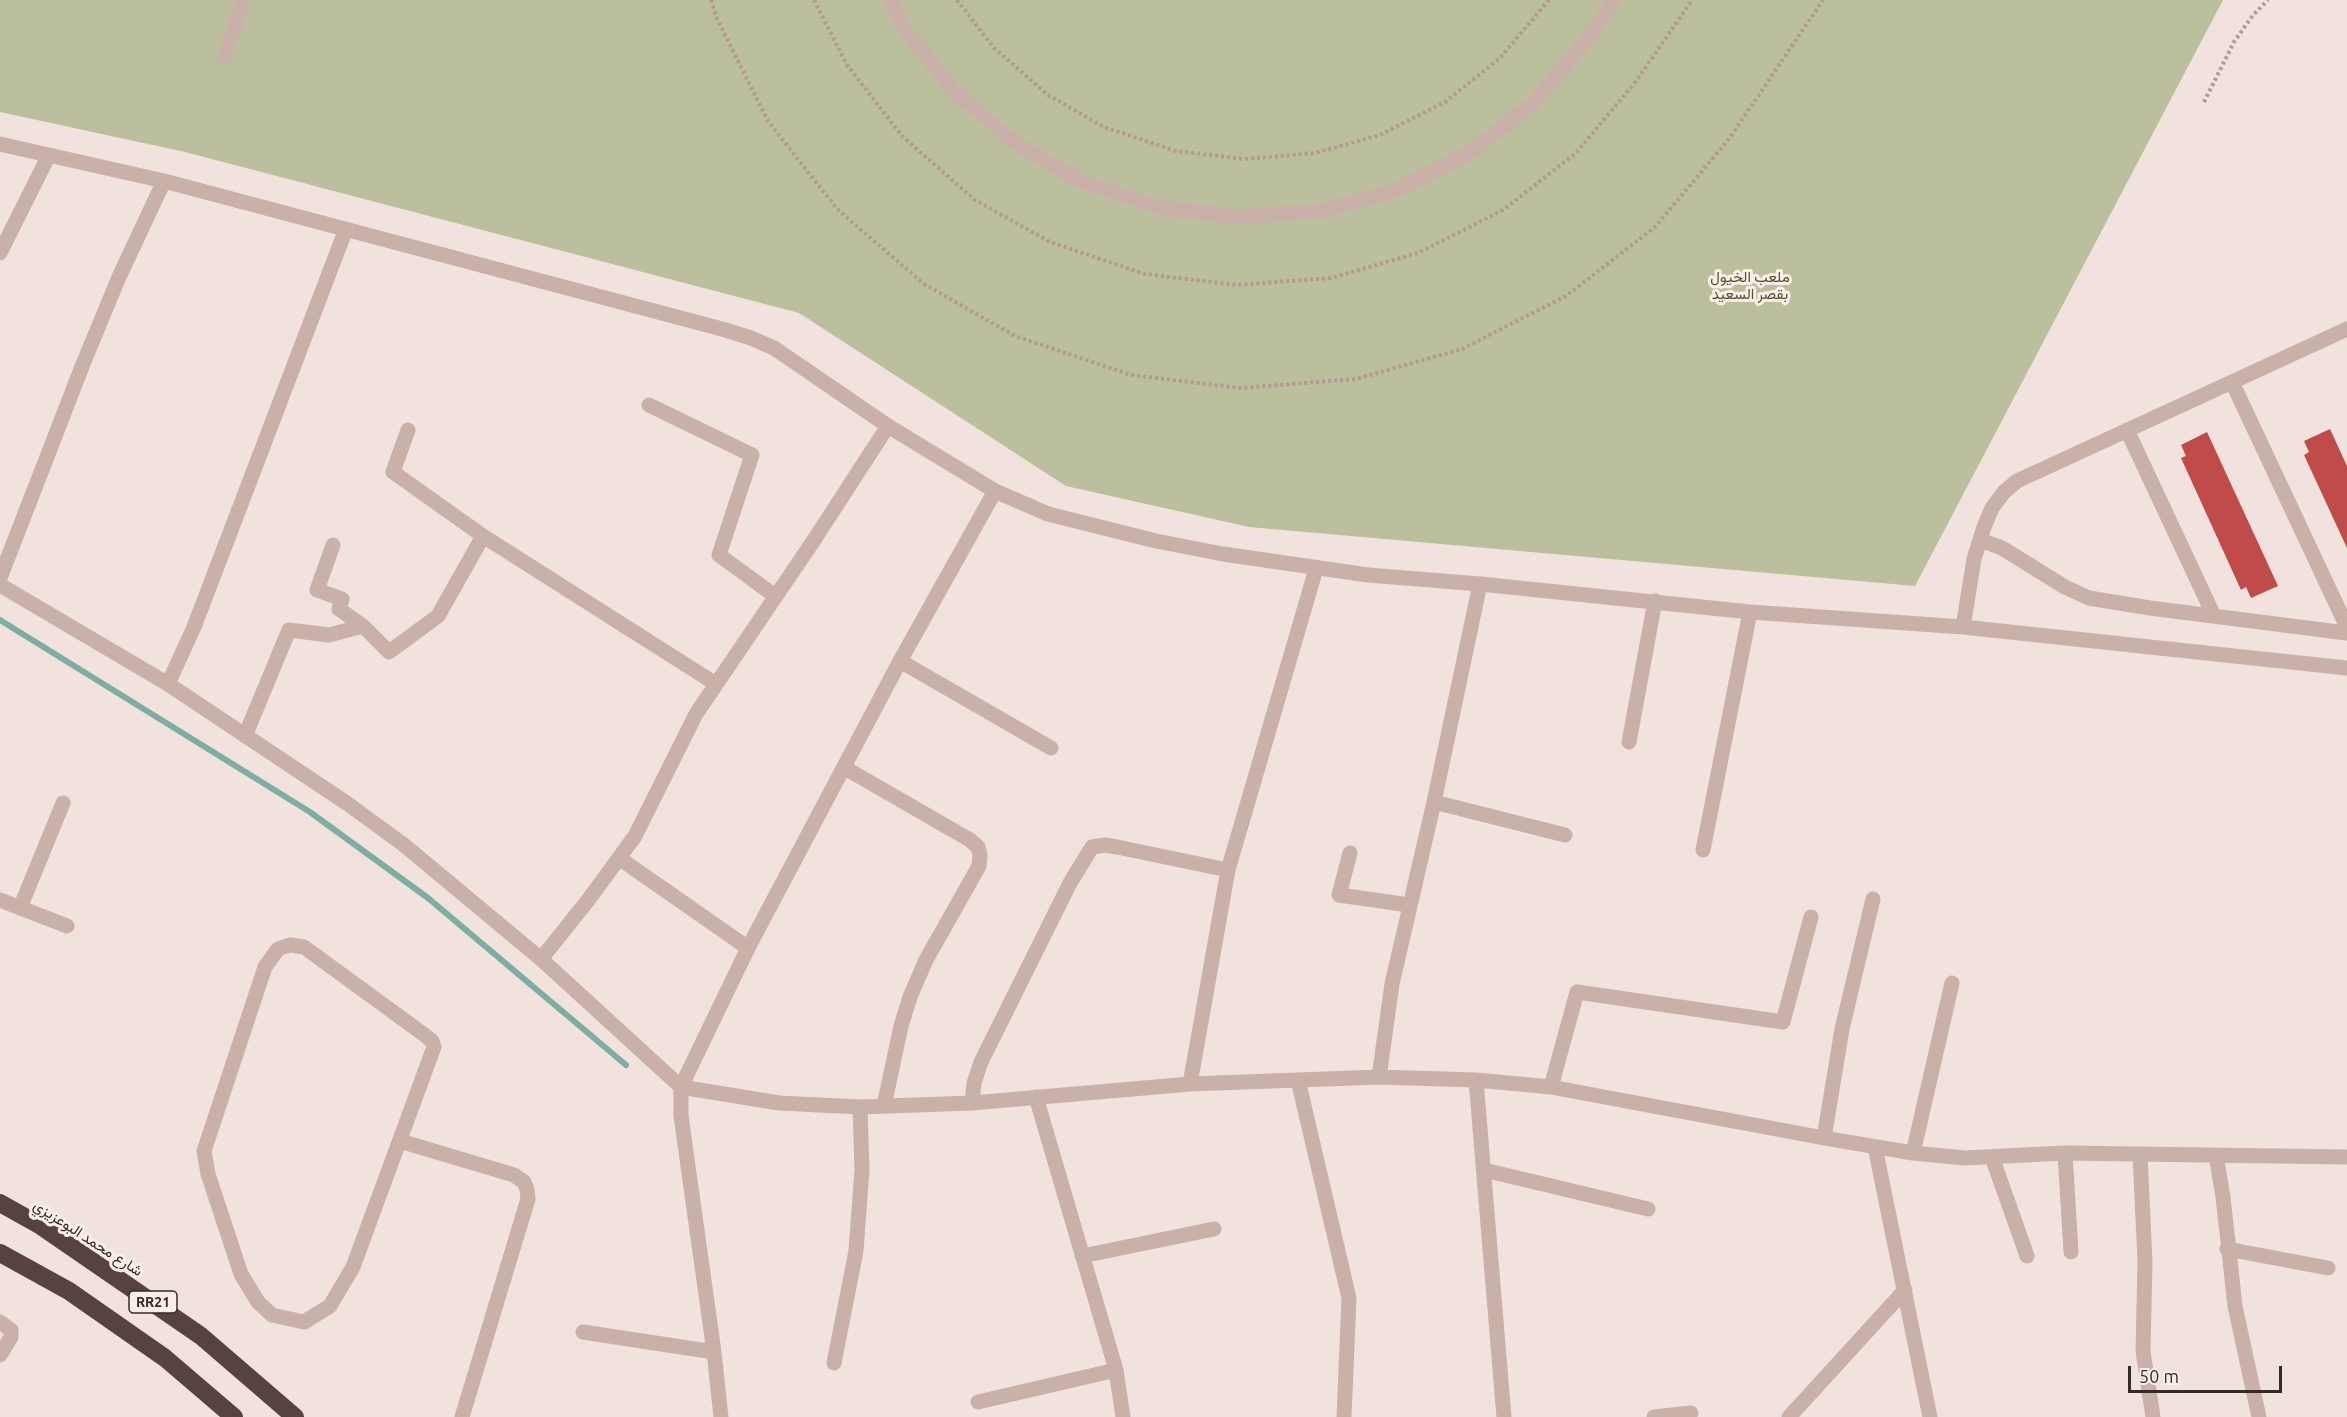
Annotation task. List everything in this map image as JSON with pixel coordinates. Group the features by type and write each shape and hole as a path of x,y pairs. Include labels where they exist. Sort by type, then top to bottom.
{"highway":[{"name":"شارع محمد البوعزيزي","path":"0,1203 50,1232 201,1336 295,1417"},
{"name":"RR21","path":"0,1253 69,1292 148,1346 234,1417"}],"street":[{"path":"224,57 243,0"},
{"path":"890,0 904,28 953,90 1015,143 1080,180 1161,208 1240,217 1322,211 1397,190 1471,152 1533,103 1586,41 1614,0"},
{"path":"0,144 164,181 751,338 774,348 888,426 995,491 1048,514 1076,522 1223,554 1316,569 1750,612 1963,627 2347,668"},
{"path":"0,253 49,155"},
{"path":"0,578 82,364 119,277 164,181"},
{"path":"168,684 198,616 346,229"},
{"path":"1963,627 1974,560 1980,540 1992,508 2004,492 2017,481 2347,329"},
{"path":"2232,382 2347,627"},
{"path":"648,405 752,455 719,555 775,596"},
{"path":"541,959 635,836 684,736 716,684 888,426"},
{"path":"408,430 393,472 483,536 716,684"},
{"path":"2127,430 2214,616"},
{"path":"721,1417 681,1116 681,1087 748,948 900,661 995,491"},
{"path":"333,545 317,590 342,599 339,609 363,626 389,651 438,616 483,536"},
{"path":"1980,540 2002,548 2065,587 2089,598 2347,633"},
{"path":"1190,1084 1228,870 1316,569"},
{"path":"1379,1077 1392,984 1434,802 1480,584"},
{"path":"0,585 168,684 348,804 405,845 541,959 681,1087 779,1103 860,1107 972,1103 1190,1084 1379,1077 1476,1080 1551,1087 1875,1147 1965,1158 2065,1153 2347,1157"},
{"path":"1629,742 1655,601"},
{"path":"1703,850 1750,612"},
{"path":"245,736 289,630 329,635 363,626"},
{"path":"900,661 1051,748"},
{"path":"845,768 970,840 978,847 980,855 979,866 926,960 910,998 901,1026 884,1106"},
{"path":"1434,802 1564,835"},
{"path":"20,908 63,803"},
{"path":"972,1103 974,1083 981,1062 1070,883 1092,847 1105,845 1228,870"},
{"path":"1350,854 1339,895 1409,905"},
{"path":"619,858 748,948"},
{"path":"1824,1138 1842,1029 1873,899"},
{"path":"0,900 67,926"},
{"path":"1551,1087 1577,992 1783,1022 1812,917"},
{"path":"290,945 304,947 432,1041 433,1055 400,1141 353,1267 330,1306 304,1322 272,1315 258,1302 241,1274 208,1174 204,1151 265,967 278,949 290,945"},
{"path":"1913,1153 1952,983"},
{"path":"1298,1080 1349,1298 1344,1417"},
{"path":"1476,1080 1504,1417"},
{"path":"1036,1097 1116,1370 1123,1417"},
{"path":"834,1363 856,1251 862,1170 860,1107"},
{"path":"400,1141 514,1175 524,1182 527,1189 528,1199 462,1417"},
{"path":"1875,1147 1930,1417"},
{"path":"2065,1153 2071,1252"},
{"path":"2140,1154 2145,1262 2143,1351 2153,1417"},
{"path":"2216,1155 2235,1306 2259,1417"},
{"path":"1992,1157 2027,1256"},
{"path":"1484,1170 1648,1209"},
{"path":"1083,1256 1214,1229"},
{"path":"2227,1249 2328,1268"},
{"path":"1790,1417 1905,1290"},
{"path":"0,1322 11,1330 11,1337 0,1355"},
{"path":"583,1332 714,1352"},
{"path":"978,1402 1116,1370"},
{"path":"1654,1417 1691,1413"}],"path":[{"path":"711,0 717,19 768,121 837,209 924,284 1015,336 1131,375 1241,388 1356,379 1388,370 1462,349 1566,296 1654,227 1729,139 1823,0"},
{"path":"957,0 994,48 1048,94 1104,127 1176,151 1244,159 1315,153 1380,135 1445,102 1499,59 1549,0"},
{"path":"1637,80 1692,0"},
{"path":"2204,102 2234,42 2253,15 2268,0"}],"green space":[{"name":"ملعب الخيول بقصر السعيد","path":"0,0 2223,0 1915,586 1249,527 1066,486 799,313 185,152 0,112"}],"building":[{"path":"2330,429 2347,466 2347,548 2304,455 2309,452 2304,441"},
{"path":"2207,432 2278,586 2251,598 2246,587 2241,590 2181,458 2186,456 2181,445"}],"waterway":[{"path":"0,620 310,812 428,898 626,1065"}]}
